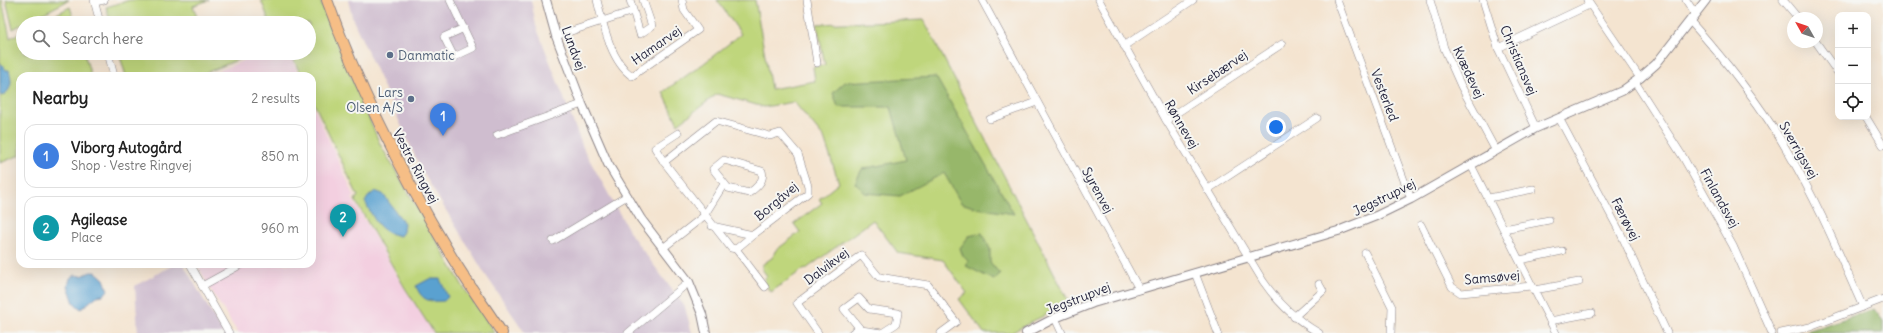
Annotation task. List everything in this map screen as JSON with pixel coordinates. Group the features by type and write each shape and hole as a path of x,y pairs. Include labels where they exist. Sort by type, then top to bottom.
{"main road":[{"name":"Vestre Ringvej","path":"327,0 371,106 409,184 451,255 502,333"}],"street":[{"path":"98,16 94,1 104,0"},
{"path":"450,0 464,28 473,48 454,57 444,37 464,28"},
{"name":"Lundvej","path":"546,0 556,36 582,104 608,164 627,196 663,248 689,282 702,314 706,333"},
{"name":"Hamarvej","path":"597,0 617,60 625,71 632,76 698,30 684,10 682,0"},
{"name":"Hamarvej","path":"630,0 640,34 652,26 643,0"},
{"path":"807,0 818,63"},
{"name":"Syrenvej","path":"982,0 1139,289"},
{"name":"Rønnevej","path":"1099,0 1207,190 1271,293 1294,317 1319,333"},
{"path":"1124,46 1193,0"},
{"name":"Vesterled","path":"1337,0 1411,199"},
{"name":"Kvædevej","path":"1430,0 1444,48 1461,86 1496,151"},
{"name":"Christiansvej","path":"1483,0 1498,48 1536,128"},
{"path":"1686,0 1695,14"},
{"name":"Jegstrupvej","path":"1026,333 1055,318 1093,303 1338,232 1411,199 1536,128 1622,91 1638,80 1666,53 1706,0"},
{"path":"1783,0 1793,12"},
{"path":"1498,48 1588,2"},
{"name":"Finlandsvej","path":"1588,2 1638,80 1733,246 1772,333"},
{"path":"556,36 632,10"},
{"name":"Sverrigsvej","path":"1690,21 1728,65 1755,101 1789,154 1814,201 1863,307"},
{"name":"Kirsebærvej","path":"1166,120 1282,44"},
{"path":"1820,48 1835,69"},
{"path":"110,60 113,72"},
{"path":"990,119 1037,102"},
{"path":"497,135 582,104"},
{"path":"1207,190 1317,118"},
{"name":"Færøvej","path":"1559,118 1621,234 1667,333"},
{"path":"1868,120 1883,145"},
{"name":"Borgåvej","path":"664,162 716,121 770,136 780,133 798,154 808,186 808,193 736,249"},
{"path":"678,134 655,148 704,216 731,248 736,249 765,287"},
{"name":"Borgåvej","path":"724,160 762,171 763,174 759,186 749,193 728,188 724,184 713,169 724,160"},
{"path":"1472,164 1556,333"},
{"path":"663,248 704,216 724,184"},
{"path":"1488,198 1533,189"},
{"path":"553,241 627,196"},
{"path":"1504,229 1549,220"},
{"name":"Samsøvej","path":"1421,225 1452,287 1461,294 1533,288 1580,282"},
{"name":"Borgåvej","path":"712,226 753,236"},
{"path":"1520,260 1562,251"},
{"path":"1365,253 1392,307 1391,333"},
{"name":"Dalvikvej","path":"818,333 797,303 861,255 879,277 928,285 956,322 940,333"},
{"path":"192,268 229,333"},
{"path":"202,286 235,268"},
{"path":"1195,273 1218,333"},
{"path":"628,333 689,282"},
{"path":"1294,317 1323,291 1319,284"},
{"path":"859,298 869,309 898,313 896,324 882,333 861,330 859,328 844,308 859,298"},
{"path":"1781,333 1810,327 1883,299"},
{"path":"1550,321 1592,313"},
{"path":"1055,318 1062,333"},
{"path":"852,333 859,328"}],"shaded area":[{"path":"348,0 531,0 536,26 584,150 632,236 685,307 692,333 525,333 485,274 422,171 353,20"},
{"path":"245,60 292,60 297,72 216,72"},
{"path":"316,112 355,197 352,198 404,288 433,333 238,333 212,292 199,268 316,268"},
{"path":"168,268 185,268 223,333 138,333 135,286"}],"green space":[{"path":"0,0 2,0 10,38 16,35 16,60 86,60 90,72 16,72 16,157 0,163"},
{"path":"6,0 69,0 38,16 16,16 16,27 13,29"},
{"path":"130,0 209,0 193,6 197,16 109,16 106,7"},
{"path":"261,0 320,0 380,144 464,288 495,333 434,333 405,288 355,200 358,196 316,107 316,72 299,72 294,60 316,60 316,16 267,16"},
{"path":"717,0 755,0 771,89 815,81 813,67 825,65 817,24 924,20 1070,304 1011,333 984,333 959,299 967,293 943,260 898,253 873,220 806,269 805,268 771,292 764,283 767,276 762,269 762,265 773,257 775,251 800,232 794,224 822,203 819,199 839,183 824,138 794,102 764,107 717,94 678,124 663,92 703,64 741,34"},
{"path":"70,7 73,16 53,16"},
{"path":"121,60 237,60 208,72 125,72"},
{"path":"936,77 1014,214 977,208 961,203 944,173 900,196 865,193 855,183 862,169 906,160 891,107 838,107 833,93 845,82"},
{"path":"982,233 990,249 990,262 1000,274 994,280 966,266 968,261 963,256 960,248 969,236"},
{"path":"1874,309 1883,321 1883,333 1801,333"}],"water":[{"path":"0,62 6,70 9,70 11,77 10,88 6,94 2,96 0,95"},
{"path":"375,191 383,194 404,223 403,232 400,236 387,232 382,228 365,202"},
{"path":"90,272 96,272 104,279 108,290 104,295 97,296 81,309 74,303 68,286 70,278 75,275 82,276"},
{"path":"429,279 440,279 448,297 444,301 427,300 418,291 416,286"}],"place":[{"name":"Danmatic","path":"390,55"},
{"name":"Lars Olsen A/S","path":"411,99"},
{"name":"Viborg Autogård","path":"443,136"},
{"name":"Agilease","path":"343,237"}]}
